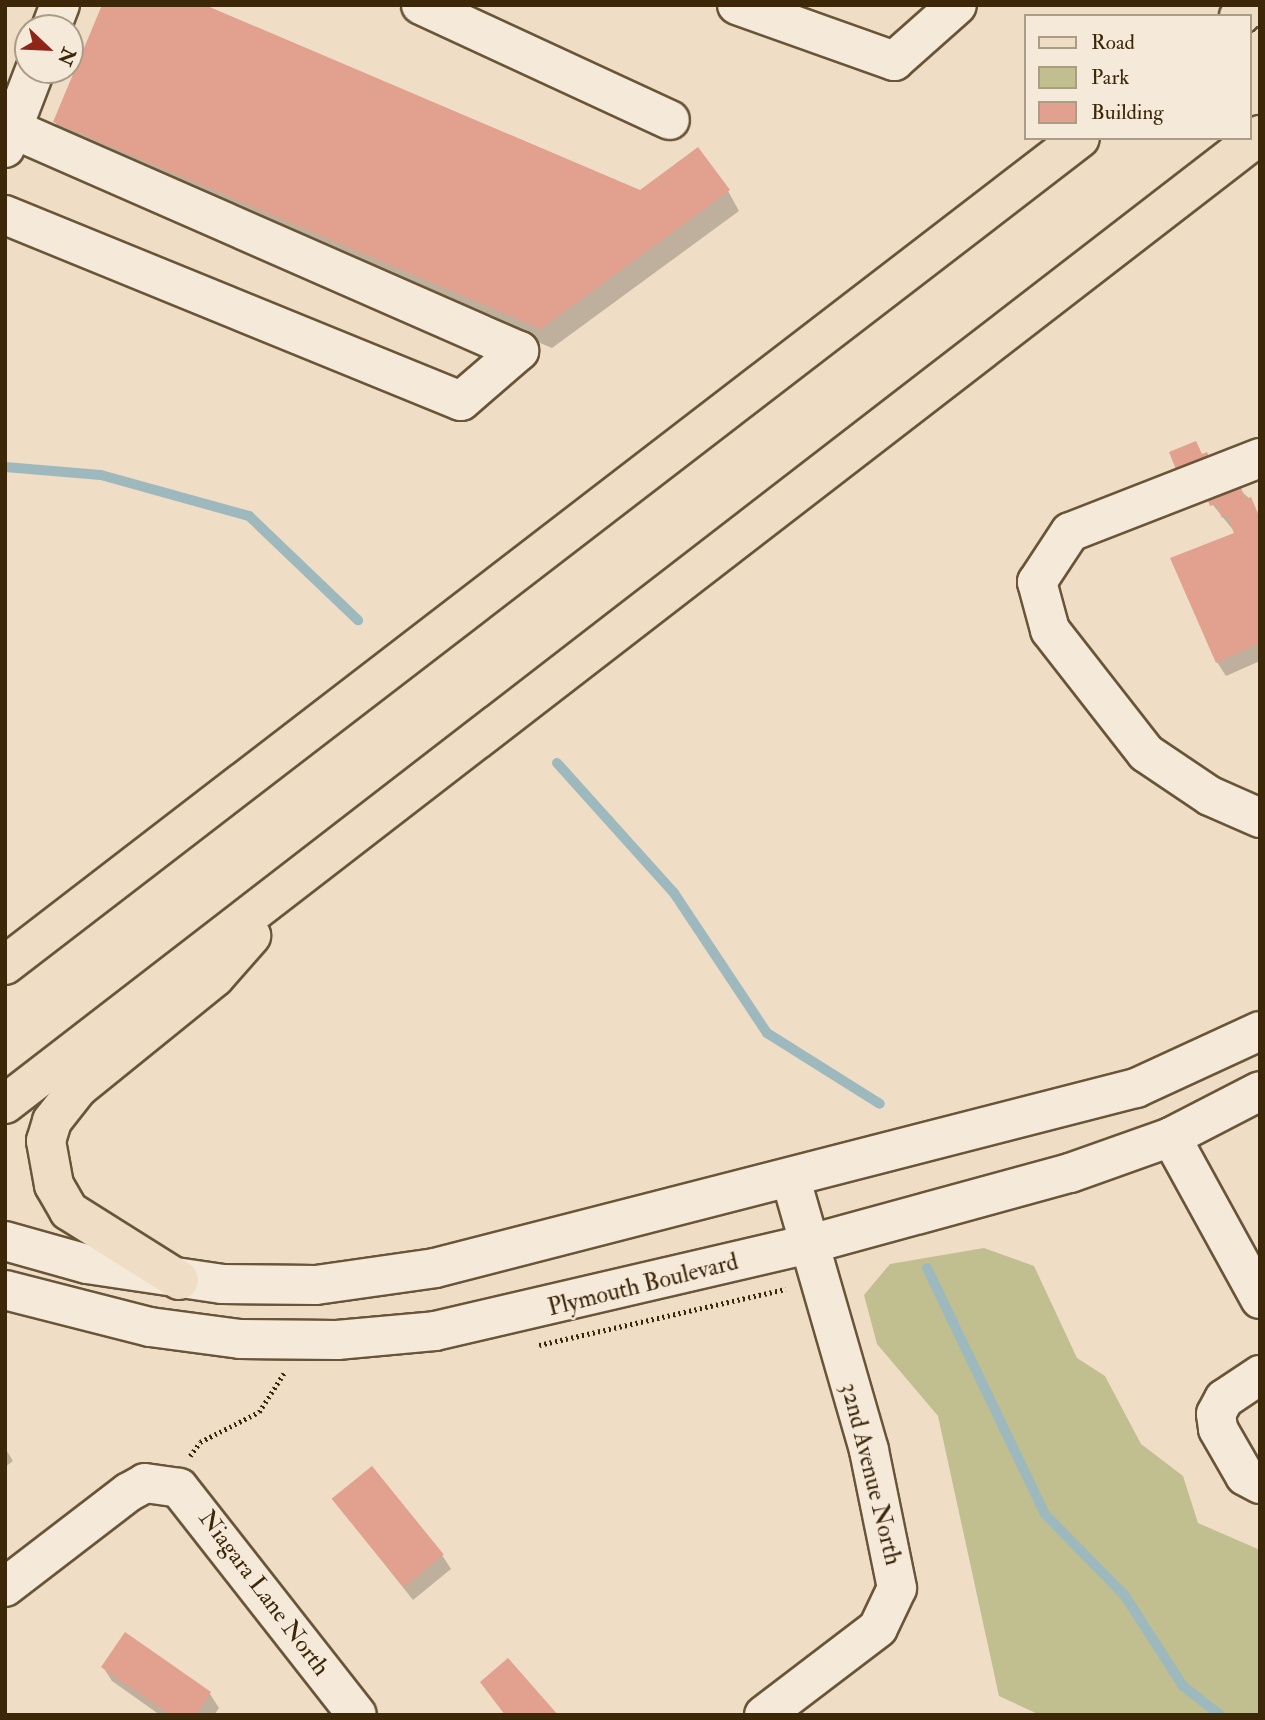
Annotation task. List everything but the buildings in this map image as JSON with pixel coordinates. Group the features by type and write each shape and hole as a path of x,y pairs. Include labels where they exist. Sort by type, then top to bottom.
{"main road":[{"path":"5,1104 1260,135"},
{"path":"5,965 1077,140"},
{"path":"179,1280 69,1211 47,1161 52,1121 79,1087 215,977 305,873"}],"street":[{"path":"421,5 670,120"},
{"path":"737,5 894,61 957,5"},
{"path":"5,215 461,401 519,351 9,139 30,84"},
{"path":"1260,458 1070,531 1037,582 1050,630 1146,752 1210,796 1260,818"},
{"path":"5,1241 179,1280 316,1285 435,1268 791,1180 1136,1088 1260,1031"},
{"name":"Plymouth Boulevard","path":"5,1290 161,1329 240,1339 337,1340 484,1322 810,1244 1070,1173 1171,1138 1260,1091"},
{"path":"1171,1138 1260,1299"},
{"name":"32nd Avenue North","path":"764,1715 878,1628 897,1588 869,1450 791,1180"},
{"path":"1260,1375 1224,1399 1216,1414 1245,1476 1260,1484"},
{"path":"5,1587 129,1492 145,1483 171,1486"},
{"name":"Niagara Lane North","path":"171,1486 357,1715"}],"path":[{"path":"171,1486 200,1442 259,1412 285,1373"}],"green space":[{"path":"984,1248 1034,1266 1077,1358 1105,1376 1141,1444 1183,1476 1198,1523 1260,1550 1260,1715 1040,1715 999,1696 938,1416 877,1344 864,1295 890,1264"}],"waterway":[{"path":"5,467 101,475 249,516 358,620"},
{"path":"557,763 674,893 767,1033 880,1104"},
{"path":"927,1268 1045,1514 1125,1596 1183,1686 1220,1715"}]}
